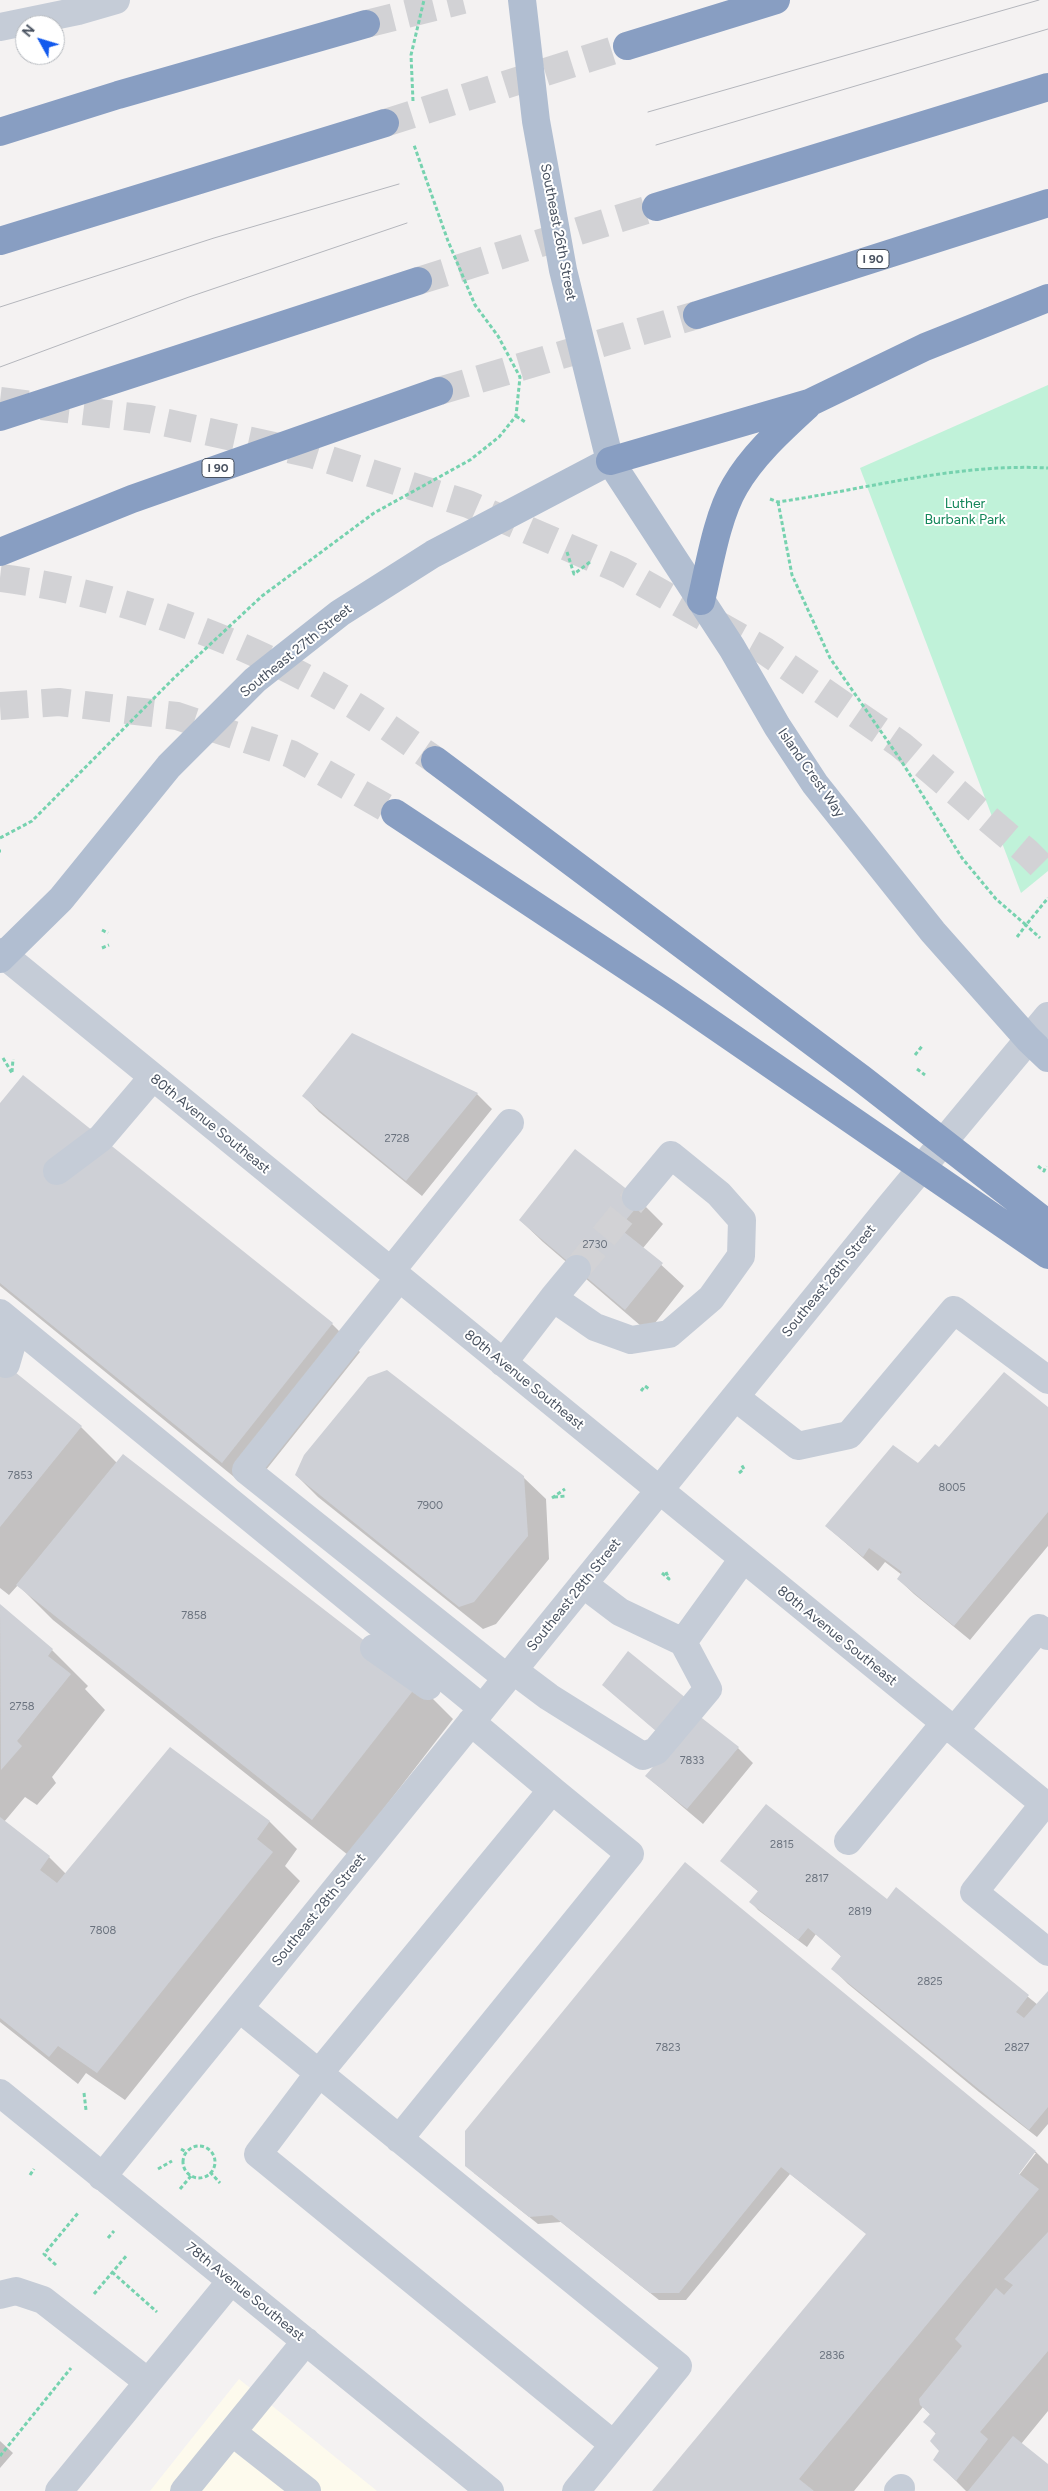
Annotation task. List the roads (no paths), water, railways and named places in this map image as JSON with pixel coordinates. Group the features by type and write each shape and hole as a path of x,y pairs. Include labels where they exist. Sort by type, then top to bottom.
{"highway":[{"path":"627,46 776,0"},
{"path":"0,132 118,95 366,24"},
{"path":"656,207 1048,87"},
{"path":"0,241 385,123"},
{"name":"I 90","path":"698,315 1048,203"},
{"path":"0,417 418,281"},
{"path":"610,461 810,403 925,347 1048,298"},
{"name":"I 90","path":"0,552 132,499 439,391"},
{"path":"701,601 720,526 734,487 767,444 810,403"},
{"path":"435,760 862,1079 1048,1224"},
{"path":"395,813 670,995 1048,1255"}],"main road":[{"name":"Southeast 26th Street","path":"522,0 536,122 563,270 610,461"},
{"name":"Island Crest Way","path":"610,461 701,601 815,784 933,932 1028,1039 1048,1058"},
{"name":"Southeast 27th Street","path":"1,955 61,899 168,766 255,680 340,613 433,554 610,461"}],"street":[{"path":"0,27 78,11 116,0"},
{"name":"80th Avenue Southeast","path":"1,955 1046,1805"},
{"name":"Southeast 28th Street","path":"102,2177 659,1490 1048,1016"},
{"path":"57,1171 101,1138 152,1078"},
{"path":"510,1123 246,1470 510,1674 643,1756 656,1752 708,1689 683,1642 620,1612 583,1584"},
{"path":"553,1298 596,1327 631,1340 668,1334 711,1298 742,1256 742,1220 720,1194 671,1155 636,1197"},
{"path":"503,1363 577,1270"},
{"path":"735,1397 798,1446 849,1435 954,1310 1048,1380"},
{"path":"0,1313 477,1715 552,1790 630,1854 399,2138"},
{"path":"0,1338 11,1346 6,1364"},
{"path":"683,1642 743,1560"},
{"path":"848,1841 950,1727 1045,1627"},
{"path":"374,1648 428,1686"},
{"path":"552,1790 319,2074 258,2154 613,2444"},
{"path":"1046,1805 974,1892 1048,1952"},
{"path":"239,2008 678,2366 576,2491"},
{"name":"78th Avenue Southeast","path":"0,2093 490,2491"},
{"path":"60,2491 232,2281"},
{"path":"0,2295 16,2291 43,2300 148,2382"},
{"path":"184,2491 306,2341"},
{"path":"232,2432 307,2491"}],"tunnel":[{"path":"366,24 463,0"},
{"path":"385,123 627,46"},
{"path":"418,281 656,207"},
{"path":"439,391 697,315"},
{"path":"0,401 149,419 311,454 468,504 620,570 765,651 901,745 1027,852 1048,873"},
{"path":"0,578 92,595 139,609 233,643 320,686 370,715 435,760"},
{"path":"0,706 59,702 177,716 291,754 395,813"},
{"path":"577,1269 636,1197"}],"tram line":[{"path":"648,112 1039,0"},
{"path":"656,145 1048,29"},
{"path":"0,307 214,238 399,184"},
{"path":"0,367 189,297 407,223"}],"park label":[{"name":"Luther Burbank Park","path":"965,512"}]}
